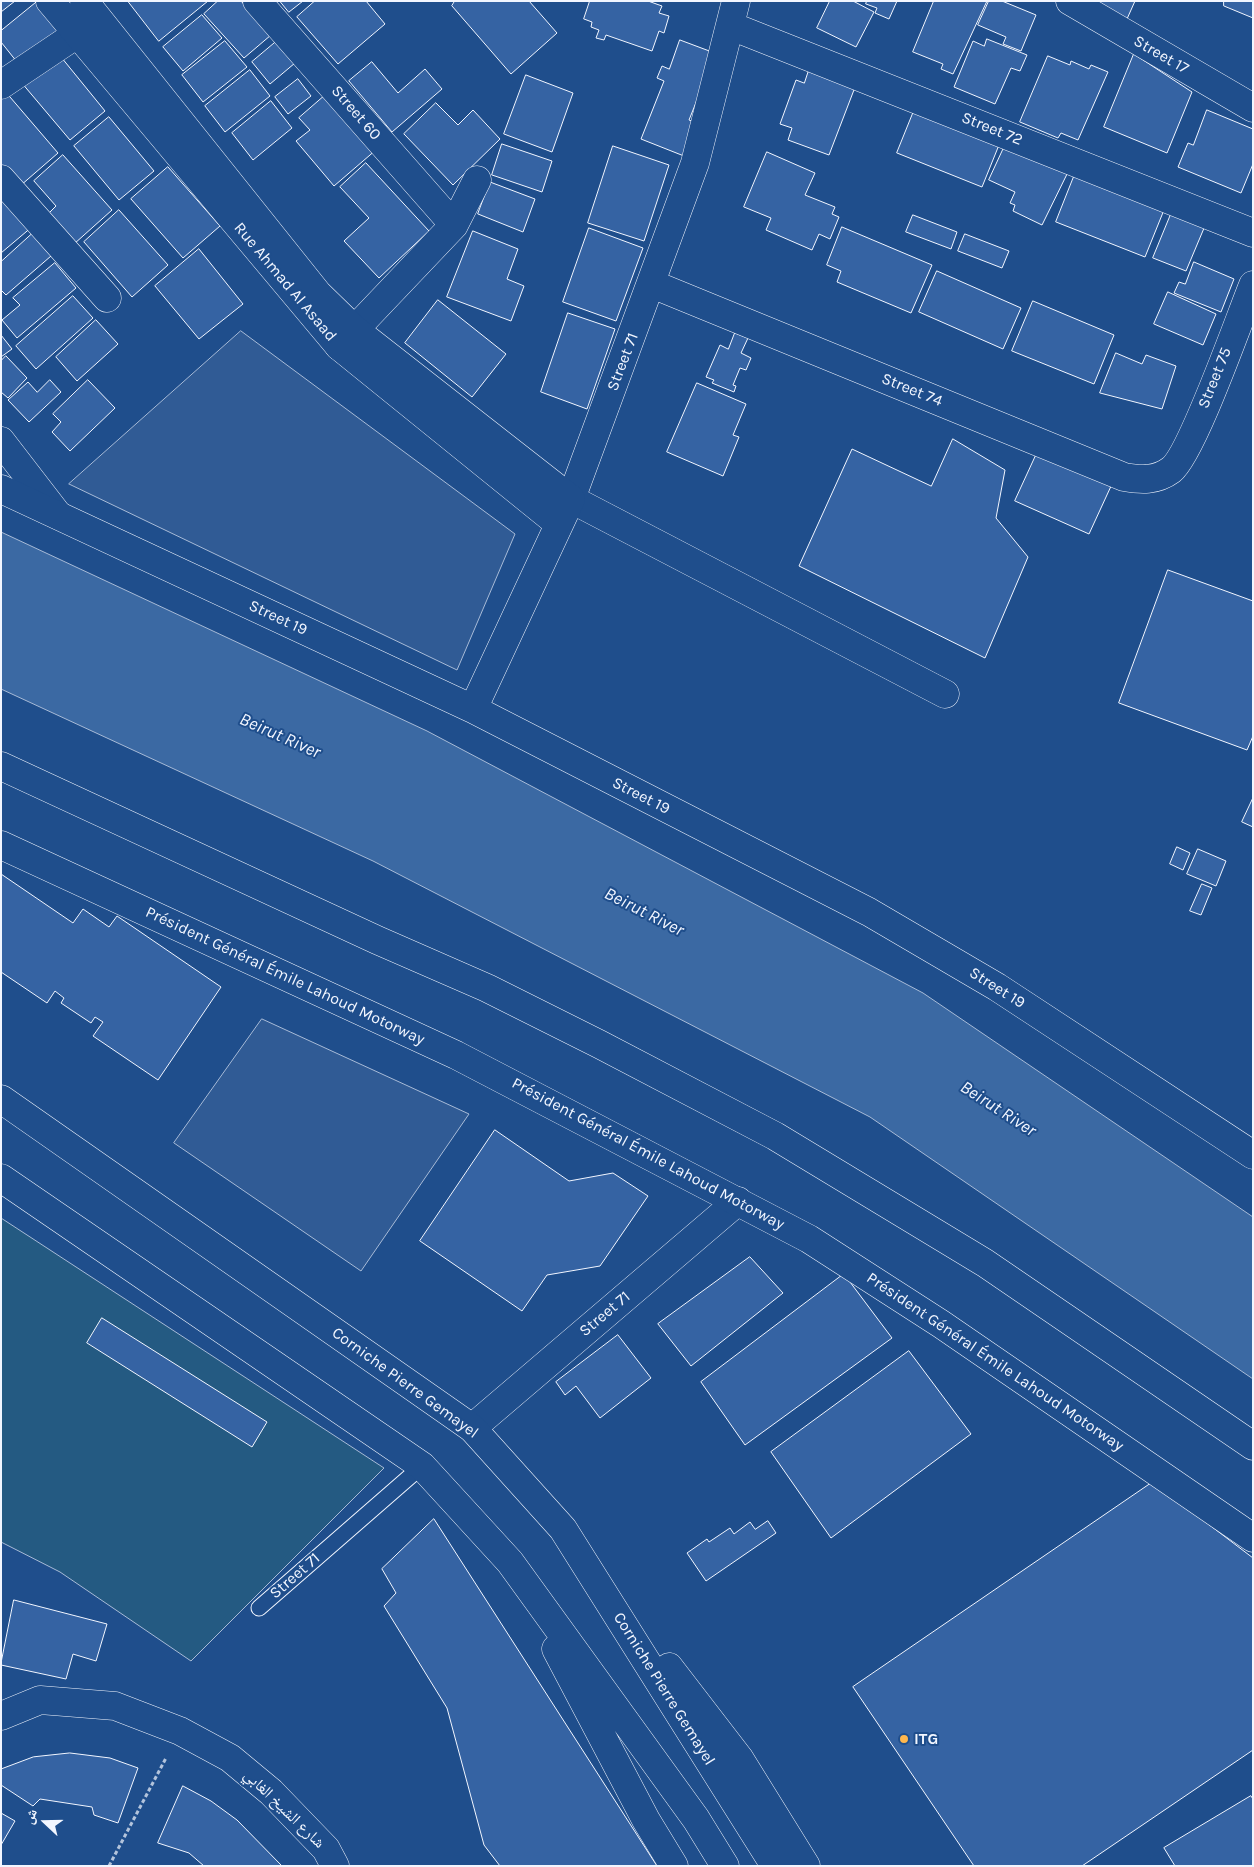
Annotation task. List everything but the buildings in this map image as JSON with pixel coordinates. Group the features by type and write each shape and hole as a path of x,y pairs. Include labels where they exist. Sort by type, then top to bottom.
{"main road":[{"name":"Rue Ahmad Al Asaad","path":"50,1 77,34 347,338 559,524"},
{"name":"Rue Ahmad Al Asaad","path":"84,1 318,294 347,338 571,499 945,694"},
{"name":"Street 60","path":"257,1 454,225"},
{"name":"Street 17","path":"1070,1 1253,108"},
{"name":"Street 72","path":"734,14 1253,232"},
{"name":"Street 71","path":"473,709 571,499 652,284 695,162 734,14"},
{"path":"1,85 77,34"},
{"path":"1,179 107,298"},
{"path":"347,338 454,225 476,180"},
{"name":"Street 74","path":"652,284 1124,477 1142,480 1158,478 1173,469"},
{"name":"Street 75","path":"1173,469 1191,437 1253,285"},
{"path":"1,442 58,515"},
{"name":"Street 19","path":"1,489 473,709 869,912 997,987 1253,1155"},
{"path":"1,766 377,940 487,988 775,1136 985,1263 1253,1446"},
{"name":"Président Général Émile Lahoud Motorway","path":"1,845 456,1055 809,1239 876,1280 1253,1538"},
{"name":"Corniche Pierre Gemayel","path":"1,1099 472,1428 563,1529 775,1866"},
{"path":"1,1178 422,1466 510,1562 696,1819 725,1866"},
{"name":"Street 71","path":"472,1428 738,1201"},
{"path":"563,1529 739,1758 806,1866"},
{"path":"510,1562 646,1820 674,1866"},
{"name":"شارع الشيخ الغابي","path":"1,1716 40,1700 115,1706 180,1731 230,1758 271,1792 326,1849 335,1866"}],"lane":[{"name":"Street 71","path":"259,1608 422,1466"}],"path":[{"path":"108,1866 180,1731"}],"shaded area":[{"path":"241,331 515,534 457,670 69,484"},
{"path":"262,1019 469,1114 361,1271 174,1143"},
{"path":"1,1218 384,1468 191,1661 60,1572 1,1542"}],"water":[{"name":"Beirut River","path":"1,532 427,731 923,993 1253,1217 1253,1379 870,1117 373,861 1,689"}],"place":[{"name":"ITG","path":"904,1739"}]}
